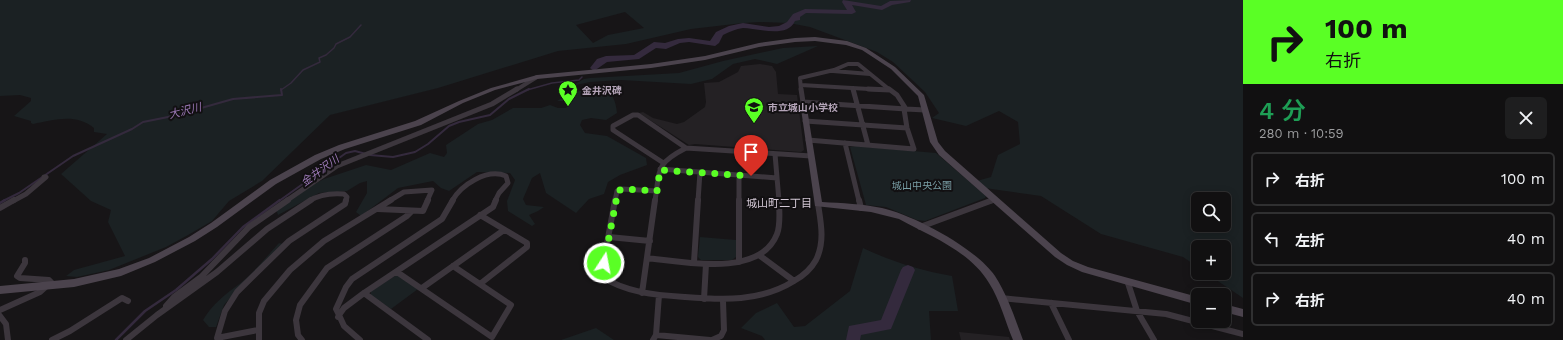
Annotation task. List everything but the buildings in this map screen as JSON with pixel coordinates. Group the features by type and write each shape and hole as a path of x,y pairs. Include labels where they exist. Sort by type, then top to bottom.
{"street":[{"path":"0,290 74,284 120,272 152,260 192,240 214,226 273,182 318,157 363,140 418,123 461,102 493,89 537,77 651,66 705,58 760,45 795,40 833,41 864,49 888,65 921,95 934,142 942,153 994,200 1058,255 1070,263 1083,270 1191,299"},
{"path":"657,191 622,189 618,191 601,276 607,281 635,292 642,293 723,301 767,295 780,290 805,275 815,262 823,240 808,140 800,78 830,71 848,64 858,64 899,98 905,109 907,128 914,149 808,140"},
{"path":"830,71 871,74"},
{"path":"157,315 174,297 201,277 249,227 337,166 492,104 537,77"},
{"path":"801,85 891,90"},
{"path":"853,88 868,145"},
{"path":"803,102 925,110"},
{"path":"662,162 613,130 613,126 633,115 638,115 686,148"},
{"path":"806,121 907,128"},
{"path":"845,143 860,208"},
{"path":"642,293 662,162 673,154 686,148 811,156"},
{"path":"647,258 706,264 739,262 759,255 771,245 778,232 779,219 775,154"},
{"path":"660,170 777,178"},
{"path":"694,262 700,172"},
{"path":"338,317 344,308 364,293 493,207 497,195 507,185 508,181 504,175 489,175 463,186 455,195 448,212 442,219 352,279 346,287 336,308 338,317 344,326 360,340"},
{"path":"739,176 739,262"},
{"path":"0,208 26,194 46,178 44,177"},
{"path":"259,340 259,313 264,301 290,270 324,241 404,192 428,189 432,190 424,211 378,209"},
{"path":"126,340 157,315 232,260 256,237 273,225 314,198 332,193 344,194 347,197 345,204 289,241 237,292 225,311 217,339 258,330"},
{"path":"920,227 994,200"},
{"path":"818,204 892,213 920,227 959,250 980,265 992,280 1018,340"},
{"path":"302,340 298,335 296,320 300,305 327,268 407,216 412,211"},
{"path":"480,215 527,243 527,246 480,284"},
{"path":"422,288 504,230"},
{"path":"609,237 650,241"},
{"path":"759,255 794,281"},
{"path":"0,310 15,302 40,294 51,282 49,280 20,278 17,276 26,263 25,260"},
{"path":"704,299 706,264"},
{"path":"397,272 492,337 511,305 453,266"},
{"path":"1128,283 1137,311 1154,340"},
{"path":"364,293 428,340"},
{"path":"660,295 655,337 711,340 721,336 724,330 723,301"},
{"path":"52,340 70,331 122,298 128,301"},
{"path":"1001,298 1166,314 1240,333 1243,340"},
{"path":"1051,303 1069,340"},
{"path":"1231,310 1243,313"},
{"path":"0,316 4,318 9,328 8,340"}],"shaded area":[{"path":"760,64 772,66 776,72 778,94 797,95 804,150 801,152 695,144 689,145 639,113 643,112 653,118 677,124 684,122 705,107 706,102 704,83 719,82 738,72 741,66"},
{"path":"959,332 1009,337 1010,340 961,340"}],"green space":[{"path":"0,0 1243,0 1243,298 1231,290 1231,288 1228,288 1216,280 1231,280 1231,240 1191,240 1191,262 1183,257 1101,234 1041,196 978,187 973,182 991,177 998,155 1020,144 1018,122 999,111 966,126 932,118 939,113 925,92 893,62 877,52 810,27 789,23 743,23 691,29 626,44 558,51 438,88 330,115 262,181 229,201 212,221 166,247 109,270 77,277 66,276 74,270 125,256 108,222 111,210 91,201 61,174 107,134 94,132 94,128 80,120 65,119 33,124 31,121 14,116 31,101 31,98 20,95 0,96","holes":["625,12 644,28 608,35 593,43 576,25"]},
{"path":"818,46 777,64 755,59 733,64 712,79 691,84 621,80 590,82 562,88 557,86 573,85 584,79 590,78 679,73 723,61 783,48"},
{"path":"602,85 613,97 617,113 606,120 591,118 582,120 580,125 585,133 607,136 646,158 647,165 620,175 608,182 604,194 589,199 576,213 546,193 540,173 532,178 523,199 526,205 544,207 529,215 535,224 532,226 508,211 507,201 515,180 510,173 477,172 449,191 441,188 433,181 398,188 361,216 356,212 367,193 367,181 360,183 347,191 319,193 278,215 276,209 303,190 324,179 366,165 391,170 430,153 444,157 447,153 446,145 478,124 492,120 513,108 541,108 550,105 558,108 566,108 569,104 567,101 557,101 562,98 561,96"},
{"name":"城山中央公園","path":"856,146 936,153 986,196 985,198 925,221 917,220 886,207 866,205 850,147"},
{"path":"700,237 736,240 736,257 732,260 701,260 698,257"},
{"path":"279,243 283,244 246,280 224,305 216,327 209,327 203,320 211,309 223,297 244,281"},
{"path":"863,248 906,265 952,276 958,311 929,311 931,340 765,340 762,336 741,328 756,313 777,303 794,327 805,326 850,291"},
{"path":"395,276 400,276 418,289 391,309 371,295 371,291"},
{"path":"596,328 614,340 561,340"}],"waterway":[{"name":"金井沢川","path":"594,68 600,61 606,59 636,57 654,45 666,46 678,41 689,40 712,44 716,41 719,34 735,27 743,26 769,29 780,28 791,23 792,20 797,18 796,16 805,11 852,12 846,2 882,8 890,3 907,0"},
{"name":"大沢川","path":"281,90 291,83 303,70 320,62 319,58 326,55 334,48 336,44 350,37 361,25"},
{"name":"金井沢川","path":"527,90 552,83 579,80 582,77"},
{"name":"大沢川","path":"5,200 19,193 73,156 132,129 143,122 173,116 233,99 282,95 281,90"},
{"name":"金井沢川","path":"370,155 393,157 415,152 428,144 449,126 459,122 490,115 509,99 527,90"},
{"name":"金井沢川","path":"279,201 346,153 355,151 366,154"},
{"name":"大沢川","path":"0,203 5,200"},
{"name":"金井沢川","path":"116,340 145,311 176,290 212,259 243,227 280,200"},
{"path":"853,340 854,330 886,325 908,270"}],"place":[{"name":"金井沢碑","path":"568,107"},
{"name":"市立城山小学校","path":"754,124"}],"district":[{"name":"城山町二丁目","path":"779,203"}],"route":[{"path":"604,263 618,191 622,189 657,191 660,170 751,176"}]}
